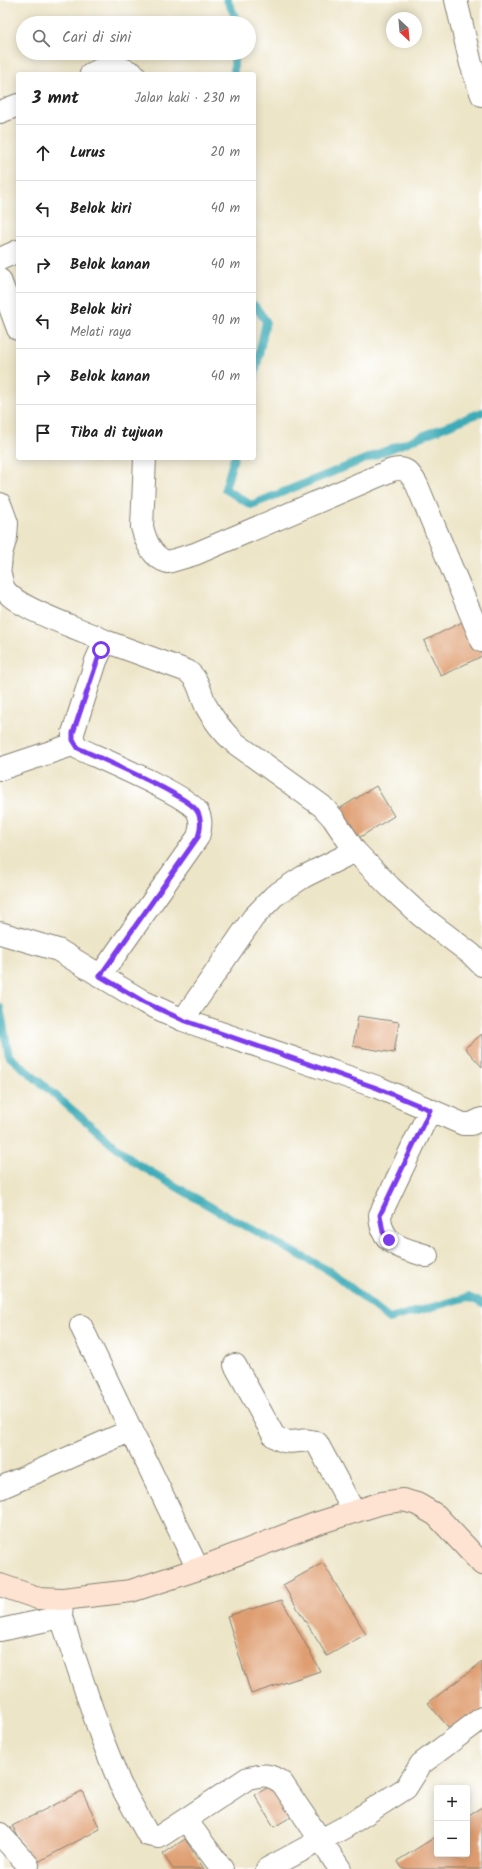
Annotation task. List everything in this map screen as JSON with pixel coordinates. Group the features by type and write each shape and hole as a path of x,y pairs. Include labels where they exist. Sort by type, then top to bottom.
{"street":[{"path":"456,0 470,64 482,95"},
{"path":"95,72 107,66 119,66 130,72"},
{"path":"0,112 16,106"},
{"path":"0,259 16,252"},
{"path":"0,280 16,324"},
{"path":"144,460 142,527 145,538 156,556 168,562 195,554 392,470 399,468 406,470 411,474 417,484 482,640"},
{"path":"0,504 7,523 6,537 1,554 0,567"},
{"path":"0,574 5,589 25,605 105,641 187,671 193,675 215,722 224,733 235,743 322,806 333,818 348,854 420,915 471,954 482,965"},
{"path":"100,976 198,837 201,827 200,817 196,810 180,797 78,748 75,744 73,733 96,661 105,641"},
{"path":"0,769 75,744"},
{"path":"183,1020 253,918 274,896 303,876 348,854"},
{"path":"0,933 58,950 144,1002 183,1020 377,1088 463,1124 471,1124 482,1119"},
{"path":"427,1256 397,1247 383,1232 380,1215 430,1110"},
{"path":"81,1326 198,1569"},
{"path":"235,1365 274,1436 285,1442 309,1440 317,1443 354,1512"},
{"path":"0,1488 132,1430"},
{"path":"0,1630 62,1608 131,1591 198,1569 315,1524 391,1501 403,1500 417,1504 436,1515 482,1564"},
{"path":"0,1585 62,1608"},
{"path":"62,1608 101,1736 120,1784 148,1835 159,1837 248,1778 262,1775 274,1777 282,1783 340,1869"},
{"path":"267,1869 345,1827 406,1788 421,1764 482,1718"},
{"path":"186,1820 222,1869"},
{"path":"0,1834 28,1865"}],"building":[{"path":"468,619 482,647 482,656 441,676 424,641"},
{"path":"376,786 394,816 357,839 339,809"},
{"path":"358,1016 399,1022 394,1053 353,1046"},
{"path":"482,1034 482,1067 465,1048"},
{"path":"323,1563 366,1634 327,1656 283,1585"},
{"path":"282,1600 320,1671 251,1694 227,1616"},
{"path":"482,1662 482,1713 454,1734 428,1703"},
{"path":"275,1783 294,1815 274,1827 255,1795"},
{"path":"82,1791 100,1829 34,1864 12,1826"},
{"path":"482,1807 482,1869 403,1869 397,1861 434,1838 434,1857 470,1857 470,1814"},
{"path":"185,1839 204,1869 173,1869 163,1854"}],"waterway":[{"path":"227,0 235,16"},
{"path":"234,60 234,72"},
{"path":"256,308 266,321 256,369"},
{"path":"233,460 225,489 251,505 482,412"},
{"path":"0,1008 9,1056 134,1162 218,1211 333,1273 389,1319 468,1297 482,1303"}],"route":[{"path":"101,650 96,661 73,733 73,740 75,744 78,748 180,797 192,805 196,810 200,817 201,827 198,837 100,976 144,1002 183,1020 377,1088 430,1110 380,1215 380,1222 383,1232 389,1240"}]}
